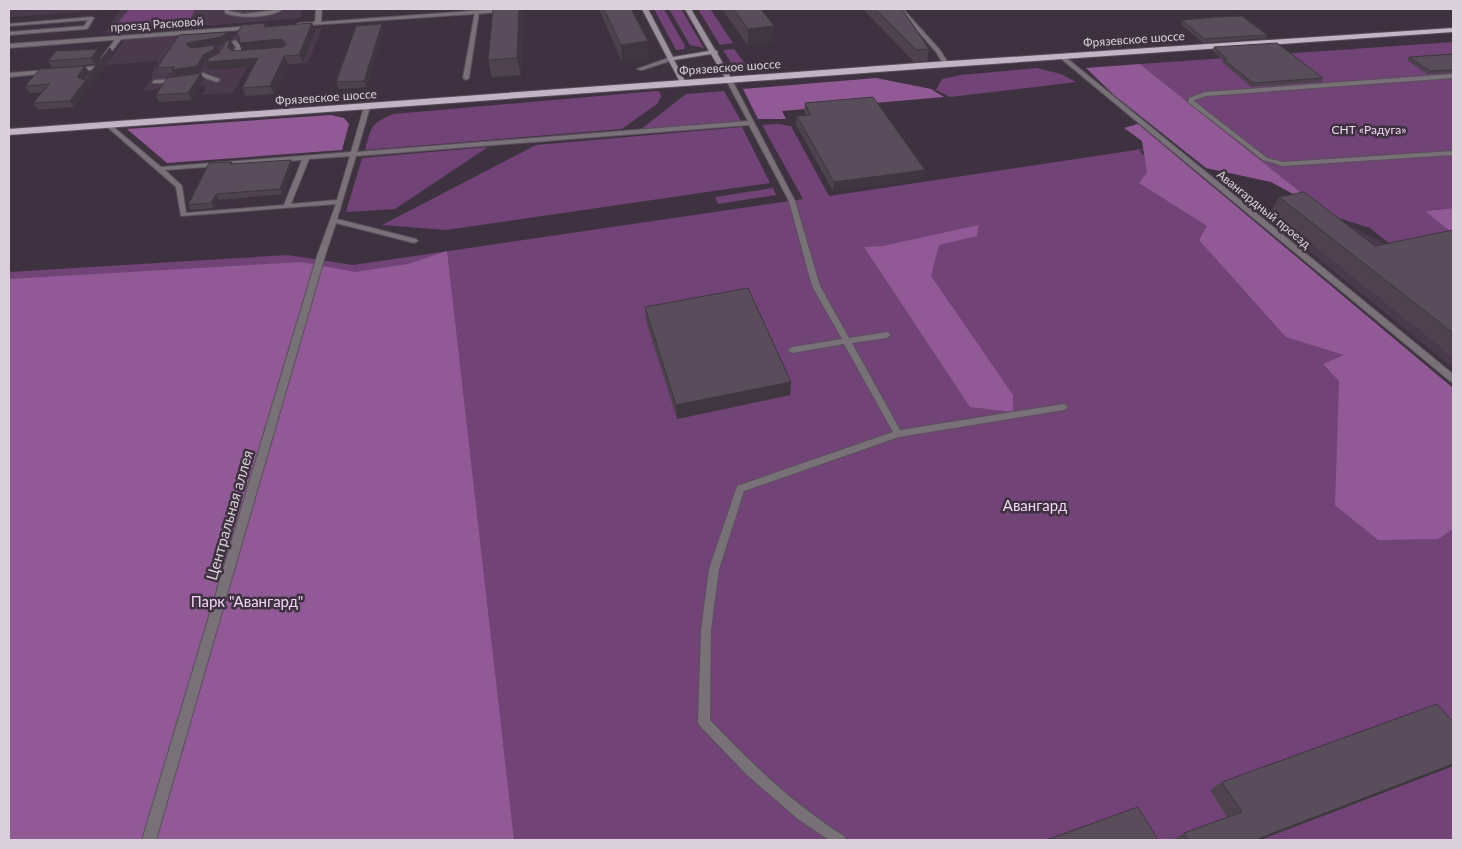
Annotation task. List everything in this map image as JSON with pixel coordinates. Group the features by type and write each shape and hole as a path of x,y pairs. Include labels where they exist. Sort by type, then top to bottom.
{"highway":[{"name":"Фрязевское шоссе","path":"9,132 946,64 1453,30"}],"main road":[{"path":"644,9 683,83"},
{"path":"688,9 715,52 729,80"},
{"path":"671,59 715,52"}],"street":[{"path":"318,23 320,9"},
{"path":"296,25 517,9"},
{"name":"проезд Расковой","path":"9,46 260,28"},
{"name":"Авангардный проезд","path":"1061,56 1453,379"},
{"name":"Центральная аллея","path":"148,840 321,256"}],"lane":[{"path":"227,9 229,14 239,15 276,12 281,9"},
{"path":"901,9 938,51 946,64"},
{"path":"466,78 477,12"},
{"path":"9,14 15,14"},
{"path":"9,25 92,18 86,27 9,34"},
{"path":"242,29 232,43 239,47 236,55 246,54"},
{"path":"92,76 119,38"},
{"path":"640,69 671,59"},
{"path":"68,70 97,68"},
{"path":"203,75 207,69"},
{"path":"9,75 58,71"},
{"path":"155,82 182,80 203,75 217,80"},
{"path":"1453,76 1205,94 1190,98 1191,102 1265,159 1283,164 1453,153"},
{"path":"729,80 792,201 816,286 898,434"},
{"path":"321,256 340,202 367,107"},
{"path":"159,169 751,123"},
{"path":"108,124 179,186 183,215 340,202"},
{"path":"286,207 306,158"},
{"path":"334,220 414,242"},
{"path":"792,350 886,335"},
{"path":"840,840 820,829 755,777 704,722 706,630 714,569 740,489 898,434 1064,407"}],"shaded area":[{"path":"9,9 120,9 9,17"},
{"path":"121,9 302,9 301,18 104,34"},
{"path":"322,28 308,63 248,67 232,93 202,95 206,86 142,91 152,79 151,74 159,61 106,65 124,40 185,35 198,38"},
{"path":"1309,204 1400,252 1453,249 1453,368 1261,212"}],"green space":[{"path":"129,9 195,9 189,22 113,29"},
{"path":"654,9 664,9 685,46 684,49 676,50"},
{"path":"669,9 681,9 704,48 690,45"},
{"path":"698,9 710,9 733,43 720,45"},
{"name":"СНТ «Радуга»","path":"1453,42 1453,208 1425,211 1453,234 1400,252 1370,228 1332,216 1324,211 1140,64"},
{"path":"734,49 746,65 743,72 733,66 723,50"},
{"path":"1140,64 1324,211 1271,182 1206,168 1114,95 1086,68"},
{"path":"1037,68 1061,74 1076,82 950,97 936,90 942,79 961,75"},
{"path":"876,78 931,89 944,97 782,111 786,119 758,119 743,89"},
{"path":"724,91 741,121 640,130 686,94"},
{"path":"660,92 661,97 657,104 622,129 365,150 371,131 376,123 394,114"},
{"path":"331,115 344,118 349,124 342,150 167,163 127,129"},
{"name":"Авангард","path":"778,124 791,126 829,196 1149,148 1139,151 1453,425 1453,840 9,840 9,272 288,255 353,265 803,199 762,125"},
{"path":"1138,124 1453,388 1453,529 1438,539 1378,540 1335,505 1339,381 1323,364 1344,355 1286,337 1199,240 1207,226 1139,183 1147,172 1142,141 1124,128"},
{"path":"742,127 770,183 446,230 382,225 536,145"},
{"path":"488,147 395,209 346,212 362,158"},
{"path":"773,188 776,195 718,204 715,197"},
{"path":"1453,208 1453,234 1425,211"},
{"path":"979,225 977,236 939,245 931,276 1013,395 1013,412 970,407 864,247 883,246"},
{"name":"Парк \"Авангард\"","path":"447,251 514,840 9,840 9,279 302,262 355,272 408,264"}],"building":[{"path":"493,9 519,9 517,58 488,60"},
{"path":"604,9 631,9 648,41 621,45"},
{"path":"734,9 761,9 774,26 748,29"},
{"path":"875,9 902,9 929,49 916,50"},
{"path":"1242,16 1267,35 1204,39 1182,20 1215,17"},
{"path":"265,23 264,27 312,23 299,55 284,56 270,86 242,88 258,58 206,62 209,58 219,53 225,42 230,39 228,48 233,51 282,47 287,44 282,39 239,43 240,38 237,34 242,25"},
{"path":"382,24 364,81 336,82 356,26"},
{"path":"230,32 221,37 187,43 191,48 215,45 213,50 203,55 197,66 172,70 175,67 157,68 179,35"},
{"path":"1277,43 1323,78 1253,83 1223,59 1227,59 1214,47"},
{"path":"110,48 70,101 33,103 49,84 25,86 40,69 85,66 77,77 84,80"},
{"path":"98,49 91,58 48,61 56,51"},
{"path":"1453,54 1453,70 1430,71 1409,57"},
{"path":"201,73 188,93 156,95 167,78"},
{"path":"873,97 925,170 834,182 797,116 811,115 805,103"},
{"path":"291,160 280,189 216,194 211,203 188,205 209,163 232,162 230,164"},
{"path":"1304,192 1375,246 1453,230 1453,333 1279,197"},
{"path":"748,288 791,382 676,405 645,307"},
{"path":"1437,704 1453,722 1453,764 1260,838 1261,840 1189,840 1184,833 1242,812 1222,782"},
{"path":"1138,807 1158,840 1046,840"}]}
